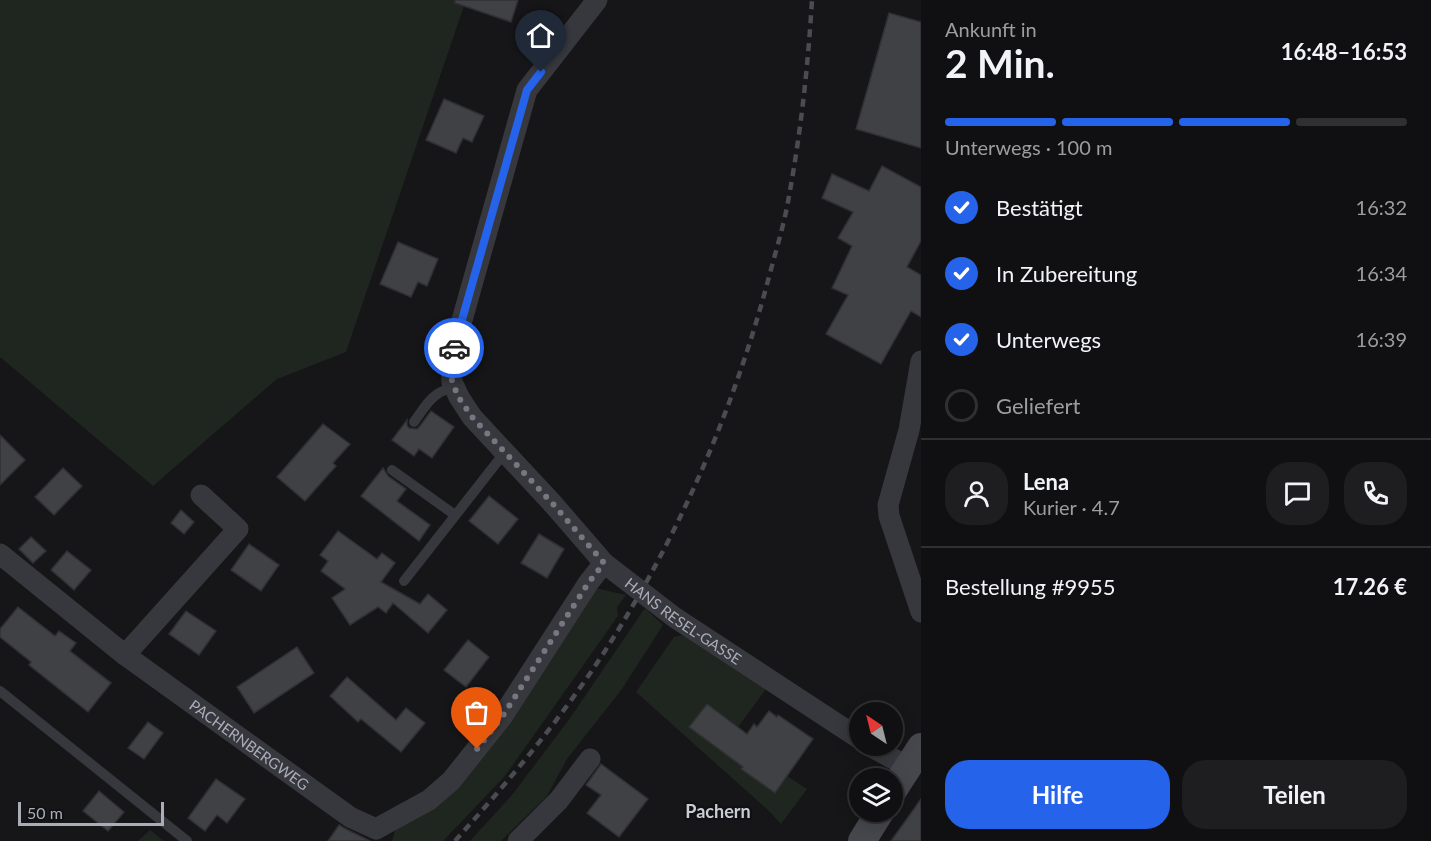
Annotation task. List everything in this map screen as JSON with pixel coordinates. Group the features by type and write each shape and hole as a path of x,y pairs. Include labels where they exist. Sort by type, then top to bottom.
{"main road":[{"path":"903,776 916,757"},
{"path":"862,841 874,822"}],"street":[{"name":"HANS RESEL-GASSE","path":"597,0 527,90 453,352 452,382 459,398 472,417 604,563 725,656 849,737"},
{"path":"921,361 909,430 888,505 889,516 921,612"},
{"path":"124,655 238,529 201,495"},
{"name":"PACHERNBERGWEG","path":"0,554 124,655 377,835 429,800 452,781 502,717 589,582 604,563"},
{"path":"518,841 559,800 590,759"}],"lane":[{"path":"414,422 435,394 454,387"},
{"path":"404,581 505,452"},
{"path":"392,470 455,515"},
{"path":"0,691 187,841"}],"shaded area":[{"path":"0,0 466,0 346,352 277,379 153,486 0,357"},
{"path":"595,589 626,595 617,607 618,616 505,776 443,841 392,841 395,831 407,821"},
{"path":"645,608 663,625 622,689 567,759 547,796 501,841 470,841 512,795 568,721"},
{"path":"686,634 766,689 738,727 707,704 690,728 775,793 787,776 807,789 781,824 636,692 674,637"},
{"path":"150,830 164,841 138,841"}],"building":[{"path":"455,0 518,0 511,22 455,3"},
{"path":"889,13 921,22 921,148 856,129"},
{"path":"444,99 484,116 472,142 463,138 456,153 426,140"},
{"path":"882,166 921,187 921,241 907,267 921,275 921,317 911,311 881,364 826,334 848,295 832,288 852,246 838,238 853,212 822,198 832,174 869,191"},
{"path":"398,242 438,259 427,286 418,282 411,297 380,284"},
{"path":"431,411 454,427 432,458 419,449 414,456 392,440 407,420 409,428 417,429"},
{"path":"323,424 350,444 333,463 336,466 305,501 277,477"},
{"path":"0,435 25,460 0,485"},
{"path":"63,468 82,486 54,515 35,497"},
{"path":"383,468 388,476 406,489 397,501 430,525 419,541 361,496"},
{"path":"489,496 518,519 498,544 469,521"},
{"path":"181,510 194,522 184,534 171,523"},
{"path":"338,531 377,559 382,553 395,563 381,582 420,604 428,594 447,610 428,633 393,603 386,613 378,607 350,625 332,598 345,589 321,571 328,561 320,555"},
{"path":"539,534 564,549 547,578 521,563"},
{"path":"31,537 46,551 33,563 19,549"},
{"path":"249,544 279,565 261,591 231,570"},
{"path":"67,551 91,570 74,590 51,570"},
{"path":"18,607 55,636 59,631 76,643 70,651 111,683 88,712 29,665 31,662 0,637 0,629"},
{"path":"186,611 216,631 199,655 169,634"},
{"path":"468,640 489,657 466,687 444,670"},
{"path":"297,647 314,673 254,713 237,687"},
{"path":"347,677 396,720 406,708 425,723 401,752 361,719 358,722 330,696"},
{"path":"707,704 747,734 754,724 757,727 769,711 813,739 775,793 689,727"},
{"path":"148,722 163,733 144,759 128,748"},
{"path":"601,764 648,799 619,837 587,813 601,795 586,785"},
{"path":"216,779 245,799 227,823 217,815 205,831 188,818"},
{"path":"99,791 124,812 108,831 83,811"},
{"path":"921,799 921,841 891,841"},
{"path":"339,825 344,828 370,841 328,841"}],"railway":[{"path":"455,841 533,750 603,654 656,564 702,470 740,373 785,215 800,123 812,0"}],"way so far":[{"path":"454,348 451,365 452,382 459,398 472,417 604,563 589,582 502,717 477,749"}],"district":[{"name":"Pachern","path":"718,811"}],"route":[{"path":"454,348 527,90 541,72"}]}
